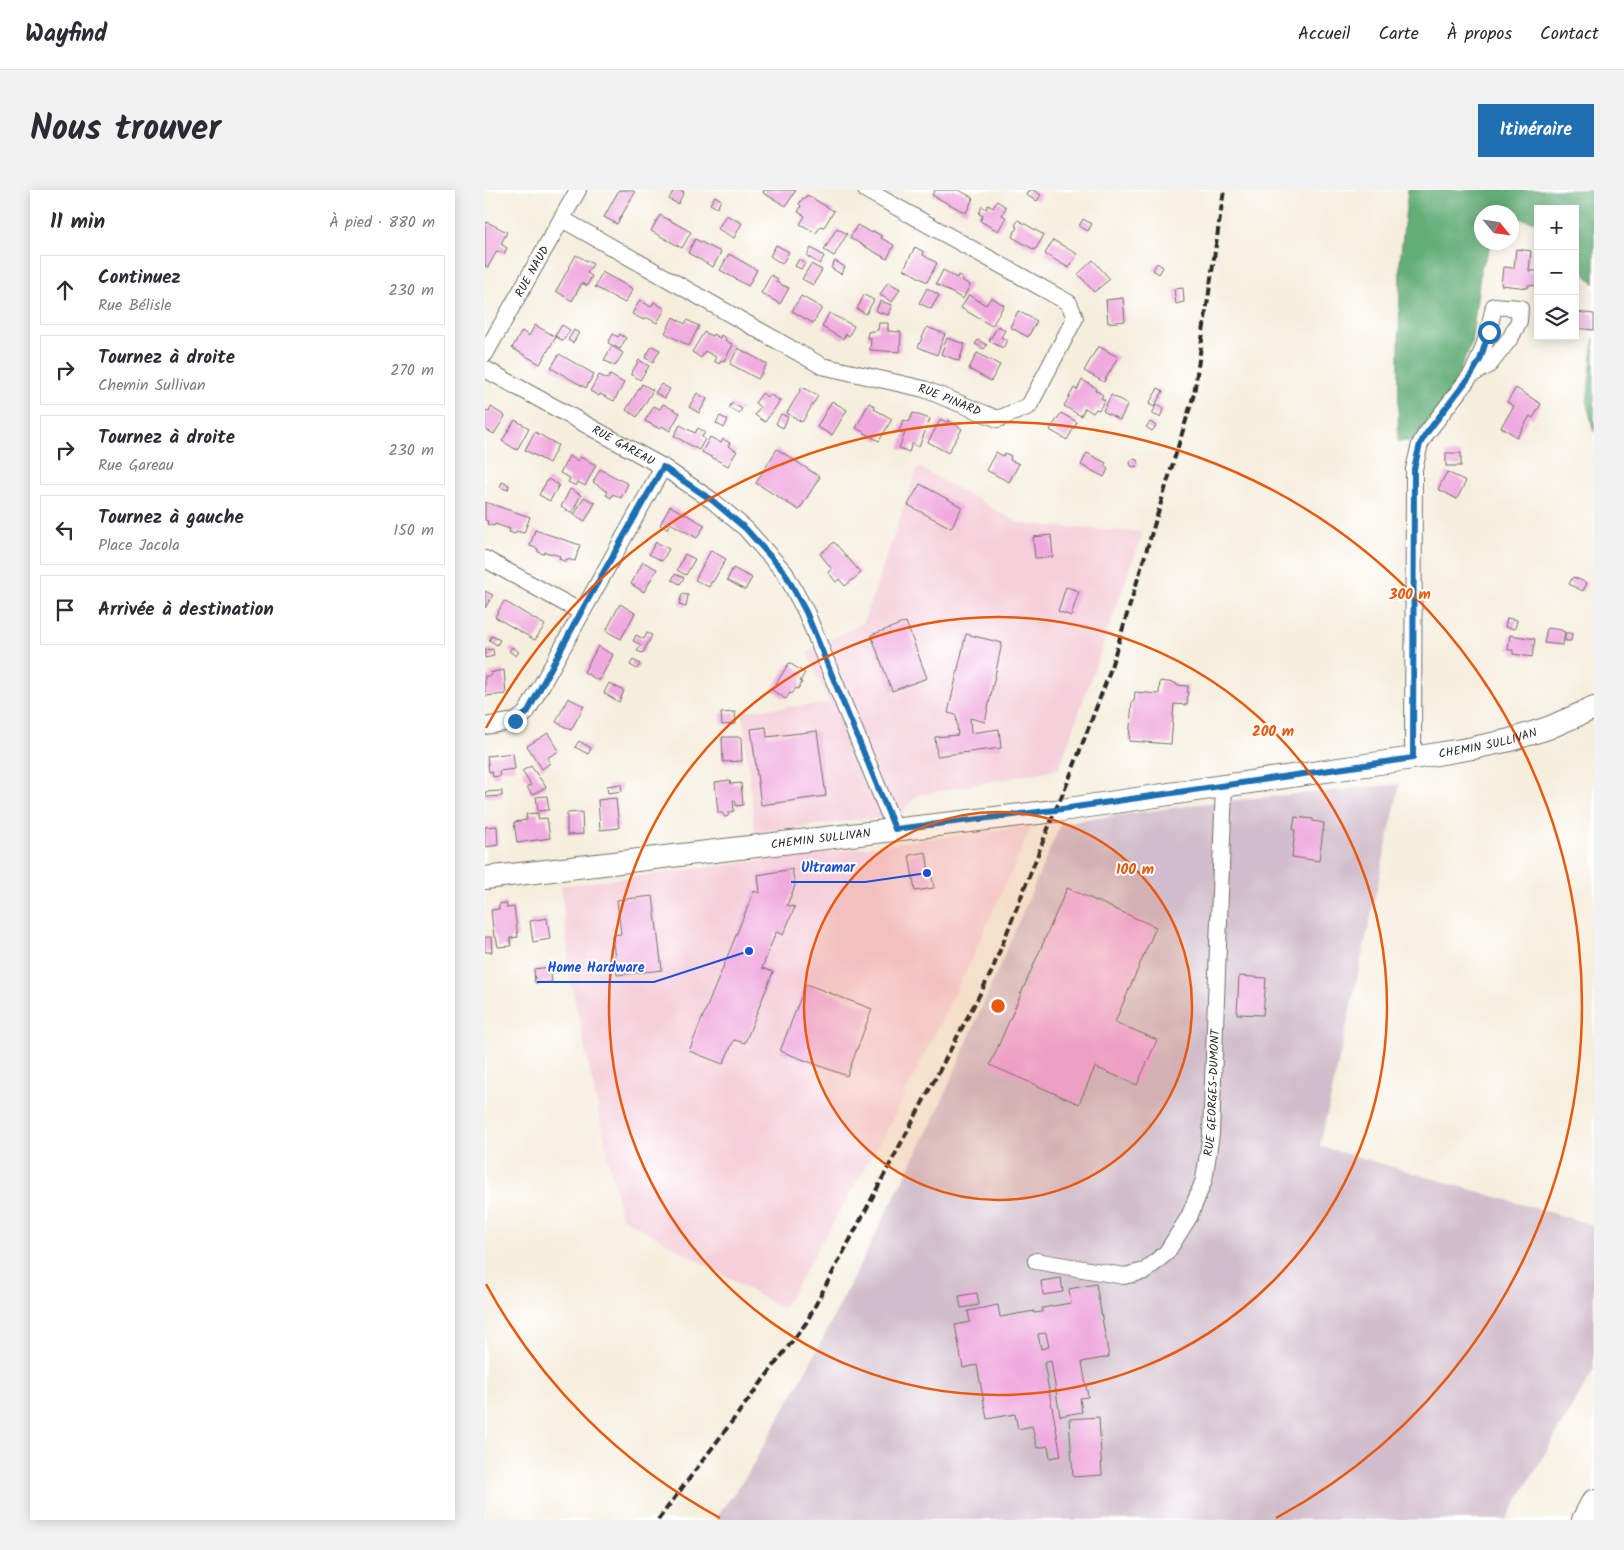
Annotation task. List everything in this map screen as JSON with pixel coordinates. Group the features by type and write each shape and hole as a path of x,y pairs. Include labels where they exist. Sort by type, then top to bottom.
{"highway":[{"path":"1585,1520 1594,1503"}],"main road":[{"name":"CHEMIN SULLIVAN","path":"485,878 1055,810 1413,758 1510,740 1548,728 1594,708"}],"street":[{"name":"RUE NAUD","path":"485,354 578,190"},
{"name":"RUE PINARD","path":"562,219 822,366 924,389 998,418 1029,406 1075,318 1069,303 866,190"},
{"name":"RUE GAREAU","path":"485,369 663,467 713,501 746,529 785,573 806,612 895,829"},
{"path":"1413,758 1414,469 1420,444 1426,434 1471,375"},
{"path":"485,726 515,721 527,713 581,612 663,467"},
{"path":"485,559 581,612"},
{"name":"RUE GEORGES-DUMONT","path":"1036,1262 1124,1276 1145,1271 1167,1252 1189,1217 1204,1180 1211,1134 1224,786"}],"shaded area":[{"path":"918,467 1021,524 1143,532 1059,769 918,795 899,815 755,832 742,711 829,703 807,652 863,623"},
{"path":"1400,784 1320,1146 1594,1225 1594,1370 1506,1520 715,1520 749,1472 814,1356 937,1112 1061,823 1215,802"},
{"path":"1032,826 967,969 890,1124 783,1309 621,1217 571,983 561,886"}],"green space":[{"path":"1408,190 1594,190 1594,284 1579,267 1579,205 1534,205 1534,221 1519,218 1519,205 1474,205 1474,250 1489,250 1481,268 1471,344 1450,394 1413,441 1398,441 1400,261"},
{"path":"1594,338 1594,432 1587,404"}],"building":[{"path":"619,190 635,192 617,224 604,217"},
{"path":"674,190 684,192 678,204 669,199"},
{"path":"764,190 796,190 786,206 763,193"},
{"path":"935,190 959,190 973,198 966,213 932,195"},
{"path":"1029,190 1033,190 1041,195 1037,201 1026,195"},
{"path":"807,195 834,211 824,227 821,226 816,233 800,224 805,216 798,212 801,206 799,204"},
{"path":"715,196 721,200 717,208 710,204"},
{"path":"997,201 1006,207 1002,215 1006,217 998,231 980,221 983,216 979,214 982,206 986,209 988,205 993,208"},
{"path":"660,215 691,232 682,248 651,231"},
{"path":"726,215 742,223 734,238 718,229"},
{"path":"1083,219 1092,224 1088,231 1079,226"},
{"path":"1018,220 1044,235 1035,250 1012,237"},
{"path":"487,222 507,232 501,244 507,248 504,254 497,251 488,267 485,266 485,225"},
{"path":"857,225 872,233 873,231 894,245 887,259 850,238"},
{"path":"837,228 847,234 834,256 824,250"},
{"path":"695,239 721,252 713,267 688,253"},
{"path":"1053,240 1077,254 1069,268 1045,254"},
{"path":"776,245 789,252 782,264 770,256"},
{"path":"915,247 924,252 923,255 937,263 927,282 904,269"},
{"path":"811,248 824,256 820,264 807,256"},
{"path":"1516,250 1531,251 1529,271 1534,271 1534,286 1528,285 1528,288 1501,285 1503,267 1514,268"},
{"path":"729,254 757,270 748,286 720,270"},
{"path":"576,255 593,264 587,273 592,276 587,286 582,283 572,301 556,291"},
{"path":"799,259 805,263 801,269 795,266"},
{"path":"1093,260 1110,279 1094,292 1078,274"},
{"path":"835,261 845,267 841,274 831,268"},
{"path":"1157,263 1163,267 1159,274 1153,270"},
{"path":"811,264 822,270 813,285 802,279"},
{"path":"943,270 957,278 958,275 962,277 961,280 970,285 963,299 936,284"},
{"path":"602,272 633,289 625,303 595,287"},
{"path":"771,275 778,279 776,282 789,288 780,304 761,293"},
{"path":"888,282 900,289 892,302 880,295"},
{"path":"927,288 939,295 931,309 919,303"},
{"path":"1183,288 1184,302 1176,304 1174,289"},
{"path":"864,295 874,300 866,314 857,309"},
{"path":"969,295 986,305 991,297 1004,305 992,326 961,308"},
{"path":"801,296 822,308 813,323 792,311"},
{"path":"1123,298 1125,321 1108,323 1106,300"},
{"path":"640,300 651,307 654,302 665,309 657,323 646,317 644,320 632,314"},
{"path":"880,301 892,305 888,315 876,311"},
{"path":"1018,311 1037,321 1028,337 1010,327"},
{"path":"1579,312 1594,314 1594,330 1579,328"},
{"path":"829,313 854,326 849,336 846,334 843,339 822,327"},
{"path":"673,317 685,324 687,320 699,326 689,346 665,333"},
{"path":"879,323 888,323 888,331 901,332 900,352 870,350 871,338 867,338 868,332 878,330"},
{"path":"535,325 556,337 540,364 512,348 522,331 529,336"},
{"path":"562,325 570,330 563,341 555,336"},
{"path":"998,326 1005,330 1001,337 1007,340 1003,348 989,341"},
{"path":"927,327 945,334 937,355 918,347"},
{"path":"574,330 579,333 573,343 568,340"},
{"path":"704,332 720,338 721,335 733,345 724,361 721,360 719,364 714,361 716,357 705,351 701,358 692,352"},
{"path":"613,334 618,337 620,334 626,338 620,349 608,343"},
{"path":"947,338 965,344 959,361 941,354"},
{"path":"978,340 987,345 984,349 975,344"},
{"path":"612,346 623,353 615,366 604,360"},
{"path":"652,346 660,350 653,362 645,358"},
{"path":"1098,346 1118,357 1104,382 1084,371"},
{"path":"738,348 767,364 758,379 730,364"},
{"path":"977,353 1000,365 991,381 969,369"},
{"path":"559,354 594,374 586,388 551,368"},
{"path":"639,360 649,366 640,380 631,374"},
{"path":"599,375 608,379 610,375 624,383 614,401 590,391"},
{"path":"1082,380 1096,388 1095,390 1103,395 1101,398 1105,400 1099,410 1096,409 1093,413 1085,408 1081,416 1064,406 1074,388 1077,390"},
{"path":"642,384 653,390 637,417 626,410"},
{"path":"661,384 670,389 665,398 655,393"},
{"path":"802,387 818,396 802,422 787,413"},
{"path":"1158,388 1163,391 1154,407 1149,404"},
{"path":"1516,388 1541,404 1533,418 1530,416 1517,437 1501,427 1514,406 1507,402"},
{"path":"697,393 707,399 699,413 689,407"},
{"path":"762,393 767,397 769,394 780,401 765,422 755,415 760,407 755,403"},
{"path":"1111,395 1128,404 1120,420 1103,411"},
{"path":"832,401 847,410 832,435 817,427"},
{"path":"732,403 742,409 739,413 729,408"},
{"path":"869,403 875,406 874,409 892,419 879,441 856,428"},
{"path":"663,404 680,413 670,431 662,426 660,429 645,421 654,406 660,409"},
{"path":"1157,404 1164,408 1160,417 1152,414"},
{"path":"491,407 505,416 494,434 485,429 485,410 489,412"},
{"path":"913,413 930,419 919,447 912,444 909,452 899,448 905,433 899,431 904,420 909,422"},
{"path":"1061,413 1077,422 1067,440 1050,430"},
{"path":"781,414 788,417 783,428 776,424"},
{"path":"720,416 728,420 724,428 716,423"},
{"path":"941,419 947,423 948,420 962,429 948,453 928,442"},
{"path":"515,420 529,428 517,450 502,441"},
{"path":"1150,422 1156,426 1152,431 1146,427"},
{"path":"680,425 695,433 698,428 705,432 702,437 705,439 699,450 674,436"},
{"path":"535,432 558,445 549,463 525,450"},
{"path":"710,437 721,443 723,439 730,443 728,446 737,451 728,466 702,452"},
{"path":"777,449 820,477 799,510 756,483"},
{"path":"996,452 1003,456 1005,453 1011,456 1010,460 1019,464 1009,482 986,470"},
{"path":"1087,453 1106,463 1104,466 1108,469 1104,477 1081,465"},
{"path":"1446,453 1461,453 1461,466 1446,466"},
{"path":"569,456 578,461 580,457 596,465 585,486 578,482 576,486 568,482 570,478 560,473"},
{"path":"1134,459 1138,463 1134,467 1130,463"},
{"path":"600,469 628,484 621,498 613,494 611,498 606,495 608,492 593,482"},
{"path":"1447,472 1466,481 1457,499 1438,489"},
{"path":"548,479 559,485 550,501 539,495"},
{"path":"502,482 509,485 508,490 500,487"},
{"path":"920,484 962,507 951,528 908,505"},
{"path":"570,489 581,495 572,513 561,507"},
{"path":"584,497 595,503 585,521 574,515"},
{"path":"485,502 530,517 524,533 516,531 515,534 509,532 510,529 495,524 494,526 487,524 488,521 485,520"},
{"path":"670,506 705,525 697,538 670,523 667,529 660,525"},
{"path":"535,530 580,545 575,561 566,559 566,562 559,559 560,556 538,552 538,549 530,546"},
{"path":"1051,535 1053,557 1035,558 1033,537"},
{"path":"656,542 669,549 662,561 649,554"},
{"path":"834,542 861,573 845,586 839,579 836,582 828,572 832,569 820,554"},
{"path":"711,550 726,559 709,587 695,580"},
{"path":"685,554 695,559 686,575 677,570"},
{"path":"643,562 657,569 644,592 631,584"},
{"path":"733,568 752,578 745,590 727,580"},
{"path":"675,574 684,578 680,584 672,580"},
{"path":"1573,577 1587,583 1583,591 1569,584"},
{"path":"1066,587 1079,591 1071,616 1058,611"},
{"path":"485,591 493,595 485,608"},
{"path":"682,594 688,595 686,607 679,605"},
{"path":"504,601 545,625 535,640 495,617"},
{"path":"620,604 635,613 621,639 606,631"},
{"path":"1507,618 1517,620 1515,629 1505,627"},
{"path":"906,622 927,678 892,691 871,635"},
{"path":"1547,628 1565,632 1563,645 1544,643"},
{"path":"647,633 652,635 643,653 637,651 641,645 633,641 636,635 644,639"},
{"path":"1565,633 1572,633 1571,641 1565,641"},
{"path":"966,634 1002,643 985,722 970,718 971,733 999,729 1001,748 937,756 935,737 958,735 956,715 948,713"},
{"path":"1510,635 1535,639 1532,657 1513,654 1513,650 1508,650"},
{"path":"492,636 500,640 497,645 489,640"},
{"path":"598,646 613,655 599,681 584,672"},
{"path":"512,647 519,652 516,656 509,651"},
{"path":"493,649 494,656 485,658 485,650"},
{"path":"633,660 640,664 637,669 630,665"},
{"path":"789,663 805,673 798,689 796,688 792,694 790,693 786,699 772,690"},
{"path":"504,670 506,694 485,696 485,676 491,676 490,672"},
{"path":"1160,681 1188,686 1187,705 1174,704 1171,744 1129,741 1132,701 1134,701 1135,692 1159,694"},
{"path":"609,683 624,691 619,702 604,693"},
{"path":"568,698 584,706 571,730 556,722"},
{"path":"735,712 736,724 722,725 721,713"},
{"path":"766,727 767,737 817,731 826,796 761,805 751,729"},
{"path":"548,733 559,751 547,758 550,763 542,769 527,746"},
{"path":"722,737 741,737 742,761 723,762"},
{"path":"579,741 591,748 588,754 575,747"},
{"path":"513,753 515,769 499,771 500,776 493,777 492,771 489,772 487,756"},
{"path":"531,766 546,787 532,795 527,787 531,785 522,771"},
{"path":"730,780 731,784 741,783 743,805 736,806 735,800 733,800 734,811 729,812 728,816 725,817 722,813 718,813 715,782"},
{"path":"621,784 622,791 608,793 607,786"},
{"path":"502,791 502,796 486,797 485,792"},
{"path":"547,796 549,810 538,811 536,797"},
{"path":"616,798 619,828 600,830 598,800"},
{"path":"582,812 583,834 567,835 567,813"},
{"path":"538,813 538,819 547,818 550,838 517,843 514,822 527,820 526,814"},
{"path":"1295,817 1313,819 1313,821 1324,823 1319,861 1292,857"},
{"path":"497,826 498,845 485,847 485,827"},
{"path":"926,852 930,878 932,877 934,888 915,891 909,855"},
{"path":"792,869 795,886 787,905 795,907 783,935 776,932 762,968 773,972 745,1043 734,1040 723,1064 689,1051 754,891 760,893 758,875"},
{"path":"1067,888 1156,927 1115,1022 1157,1040 1137,1085 1095,1067 1079,1104 990,1065"},
{"path":"653,896 662,970 617,975 612,935 621,934 617,900"},
{"path":"506,903 507,908 514,907 518,937 510,938 511,946 498,947 496,937 494,937 491,910 499,909 499,904"},
{"path":"547,918 550,939 533,942 530,921"},
{"path":"485,937 491,937 492,952 485,952"},
{"path":"550,967 552,982 535,983 534,969"},
{"path":"1239,976 1266,978 1263,1015 1237,1014"},
{"path":"806,984 872,1009 847,1076 780,1051"},
{"path":"1061,1278 1063,1292 1043,1295 1041,1281"},
{"path":"1096,1284 1109,1357 1082,1362 1088,1397 1080,1398 1082,1412 1060,1416 1051,1361 1044,1363 1061,1456 1050,1458 1048,1446 1037,1448 1032,1426 1018,1429 1015,1414 987,1419 977,1365 963,1368 955,1325 970,1322 968,1311 998,1305 1000,1317 1034,1311 1034,1313 1042,1312 1042,1308 1071,1303 1069,1289","holes":["1046,1333 1049,1347 1041,1349 1038,1334"]},
{"path":"977,1293 979,1305 961,1308 959,1296"},
{"path":"1099,1417 1102,1475 1073,1477 1069,1419"}],"railway":[{"path":"658,1520 806,1323 991,973 1108,677 1194,394 1224,190"}],"place":[{"name":"Ultramar","path":"927,873"},
{"name":"Home Hardware","path":"749,951"}],"route":[{"path":"515,721 527,713 581,612 663,467 713,501 746,529 785,573 806,612 895,829 1055,810 1413,758 1414,469 1420,444 1471,375 1480,360 1489,332"}]}
